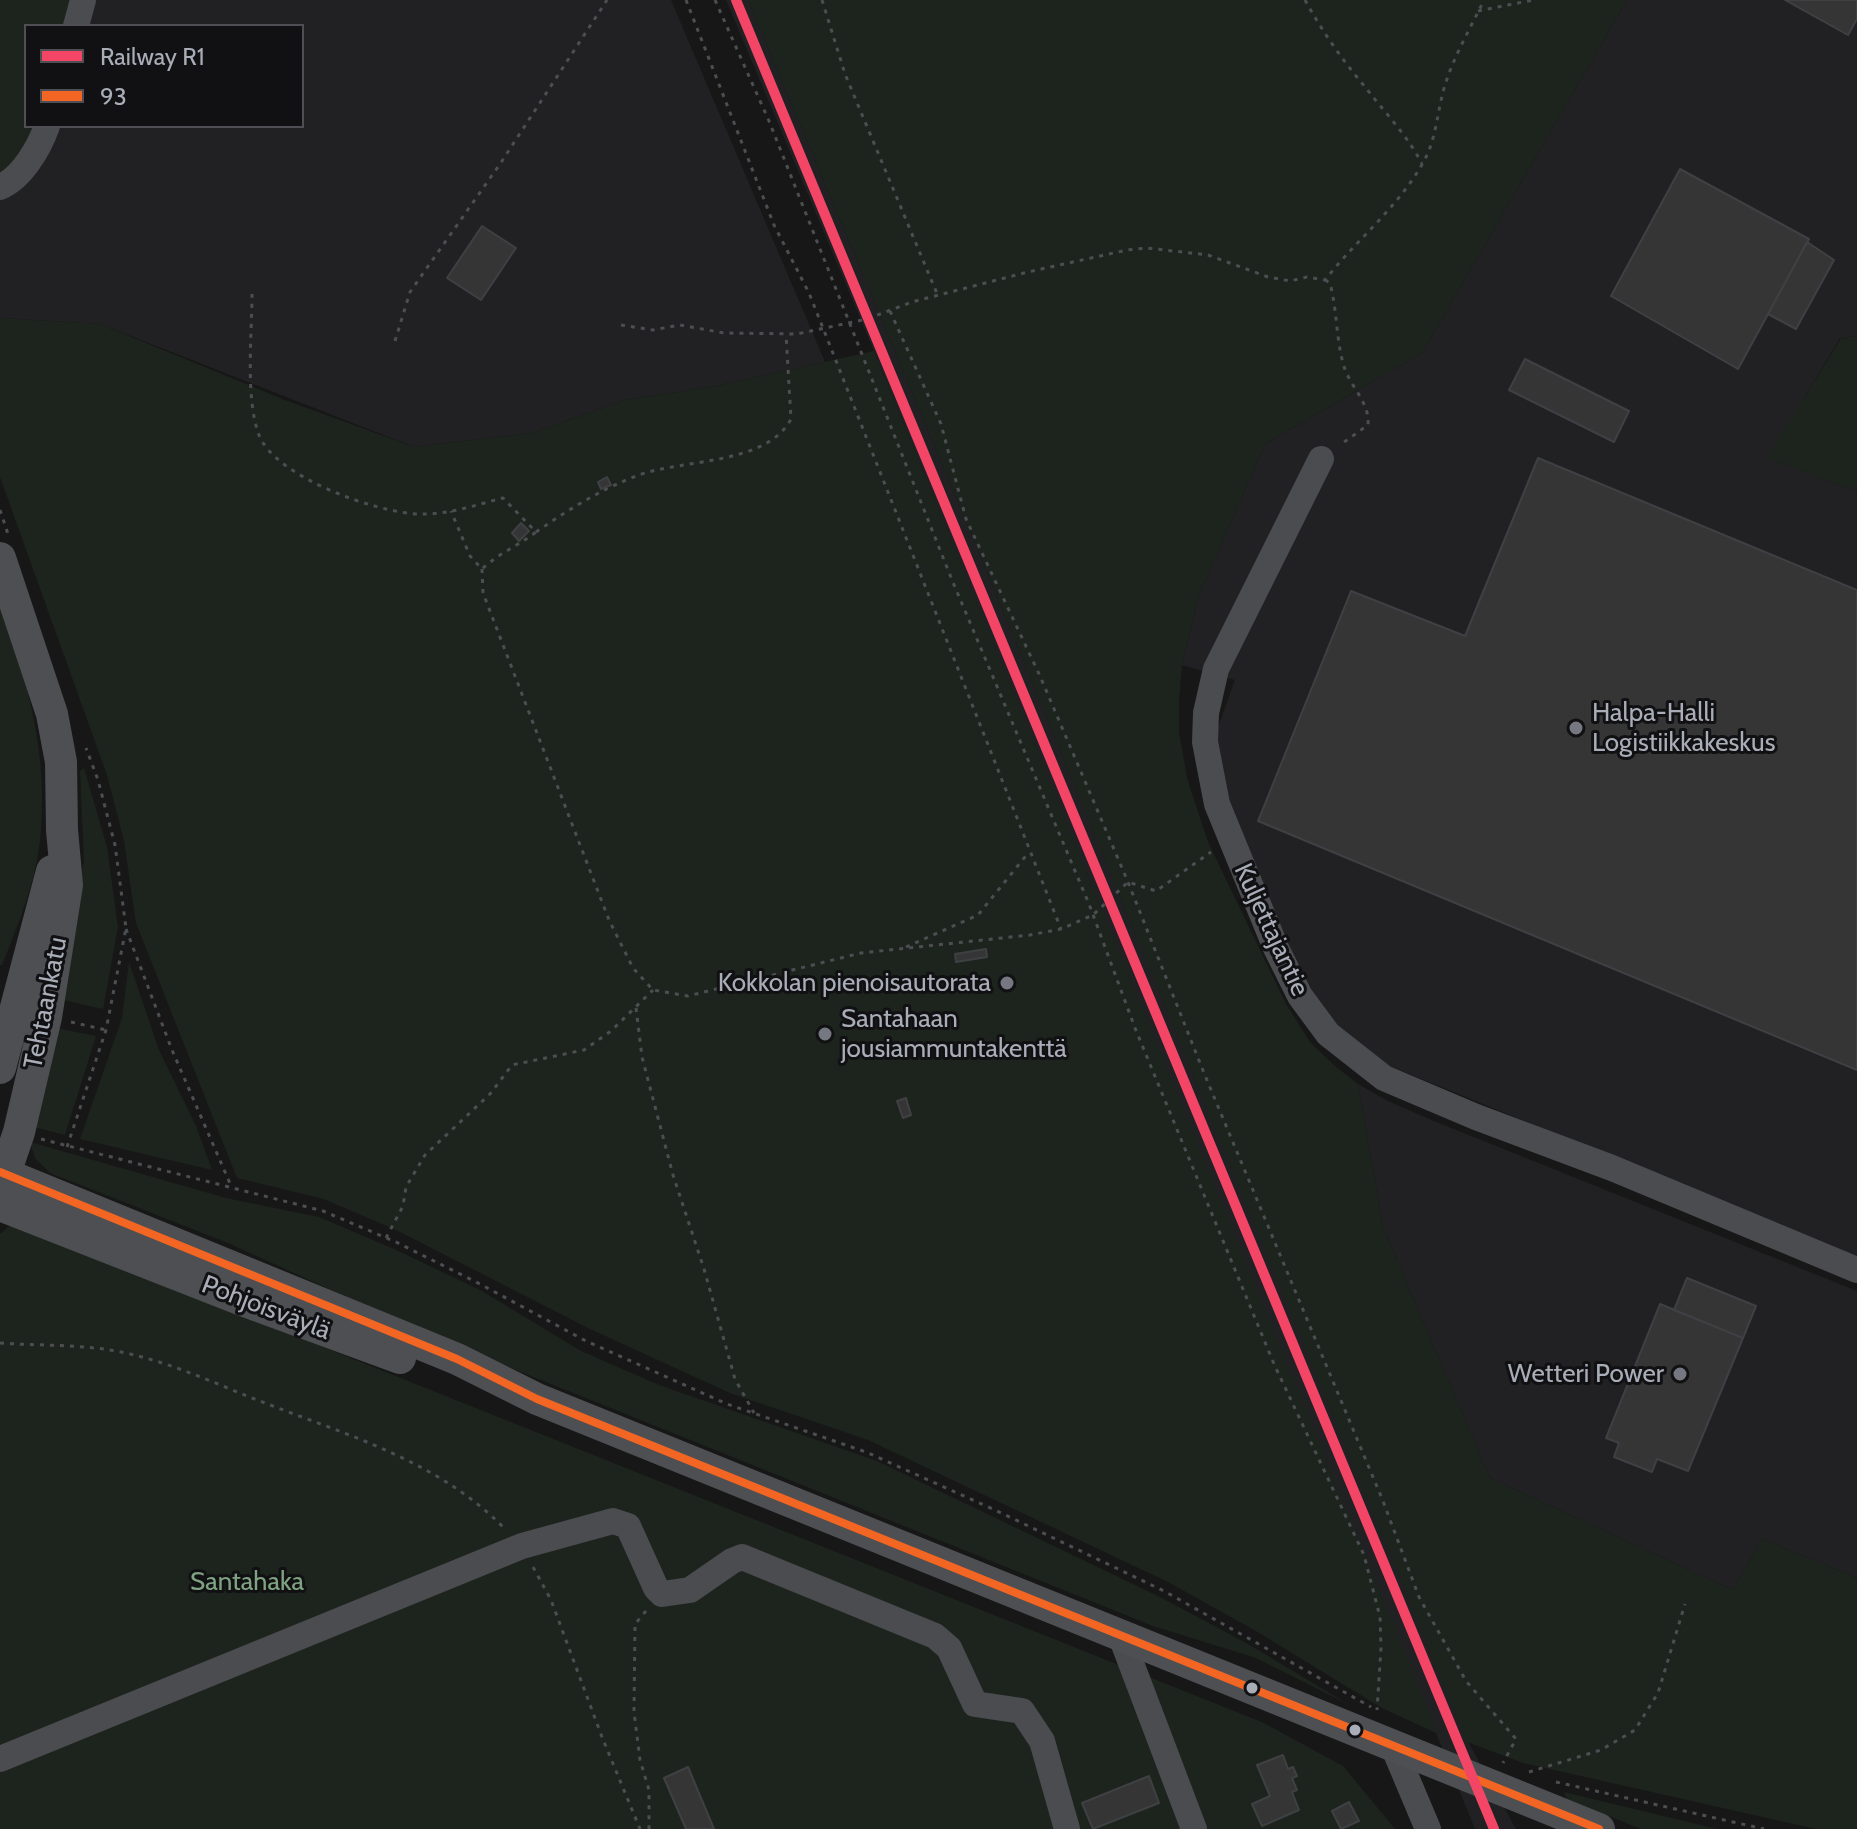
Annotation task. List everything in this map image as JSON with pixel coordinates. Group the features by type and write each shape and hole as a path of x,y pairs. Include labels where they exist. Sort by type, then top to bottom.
{"main road":[{"name":"Tehtaankatu","path":"0,558 52,714 61,762 67,885 46,1017 19,1132 1,1185"},
{"name":"Tehtaankatu","path":"0,1068 62,830"},
{"name":"Pohjoisväylä","path":"1,1185 245,1301 433,1370 537,1399 1599,1829"}],"street":[{"path":"77,24 83,0"},
{"path":"0,187 18,174 32,156 46,128"},
{"name":"Kuljettajantie","path":"1321,459 1216,669 1206,713 1208,770 1217,804 1276,948 1300,996 1328,1034 1384,1078 1857,1270"},
{"path":"0,1759 522,1546 613,1521 628,1526 656,1588 662,1594 690,1590 742,1557 935,1636 949,1648 975,1704 1022,1711 1042,1741 1067,1829"},
{"path":"1120,1634 1194,1829"},
{"path":"1393,1746 1428,1829"}],"path":[{"path":"395,341 410,292 500,164 607,0"},
{"path":"686,0 774,225 823,328 1061,929"},
{"path":"19,1132 67,1147 323,1211 480,1284 586,1341 727,1404 866,1452 995,1510 1164,1591 1377,1710 1380,1617 1364,1555 1274,1364 1135,1028 1093,915 952,580 769,121 715,0"},
{"path":"822,0 845,74 938,296"},
{"path":"1305,0 1318,24 1415,149 1422,164"},
{"path":"1325,280 1347,251 1386,216 1422,164 1432,145 1446,81 1484,0"},
{"path":"1478,11 1533,0"},
{"path":"621,325 653,330 680,325 724,333 786,334 848,323 1028,272 1127,250 1147,248 1208,255 1268,277 1290,281 1307,277 1330,283 1343,364 1353,389 1369,414 1368,425 1321,459"},
{"path":"252,294 252,399 259,435 267,449 297,473 323,487 401,513 451,511 503,498 536,532"},
{"path":"890,311 941,424 966,519 1040,676 1128,882 1204,1073 1383,1501 1419,1597 1466,1681 1516,1739 1501,1766 1512,1770"},
{"path":"482,569 499,553 523,542 570,509 632,478 754,450 776,437 786,429 791,419 786,334"},
{"path":"451,511 470,556 482,569 483,593 609,920 633,968 653,990 688,996 861,953 1061,929 1093,915 1128,882"},
{"path":"83,739 98,780 115,845 126,928 172,1050 232,1188"},
{"path":"1128,882 1156,891 1207,854 1233,845"},
{"path":"903,948 978,915 1029,852"},
{"path":"67,1147 106,1030 126,928"},
{"path":"386,1238 403,1206 406,1187 425,1155 490,1094 512,1065 584,1050 611,1031 653,990"},
{"path":"636,1008 642,1057 673,1175 735,1379 755,1414"},
{"path":"46,1017 106,1030"},
{"path":"0,1343 118,1351 145,1357 393,1453 439,1475 484,1507 522,1546 551,1600 640,1829"},
{"path":"649,1829 649,1790 640,1760 634,1712 635,1624 662,1594"},
{"path":"1537,1778 1522,1775 1601,1750 1635,1730 1658,1693 1685,1604"},
{"path":"1553,1781 1764,1829"}],"shaded area":[{"path":"93,0 671,0 825,362 716,386 625,400 532,433 414,447 100,324 0,318 0,191 56,128 304,128 304,24 87,24"},
{"path":"726,0 748,0 980,555 1466,1738 1516,1829 1475,1829 874,351"},
{"path":"1627,0 1857,0 1857,336 1840,338 1768,458 1857,491 1857,1257 1390,1066 1360,1048 1336,1028 1318,1003 1264,895 1217,766 1217,730 1235,680 1182,665 1198,598 1265,444 1422,353"},
{"path":"1358,1084 1429,1119 1857,1291 1857,1578 1762,1539 1733,1590 1490,1478 1383,1227"}],"green space":[{"path":"0,0 75,0 68,24 24,24 24,128 37,128 23,154 0,177"},
{"path":"748,0 1627,0 1422,353 1265,444 1198,598 1182,665 1179,732 1187,778 1208,842 1286,1004 1310,1042 1358,1084 1383,1227 1490,1478 1733,1590 1762,1539 1857,1578 1857,1829 1816,1829 1523,1763 1467,1742 980,555"},
{"path":"0,318 100,324 285,400 414,447 532,433 625,400 716,386 874,351 1438,1734 1380,1707 1256,1631 1168,1582 868,1440 730,1393 590,1329 398,1231 324,1199 237,1178 136,923 124,841 107,775 0,477"},
{"path":"1857,336 1857,491 1767,458 1841,338"},
{"path":"0,606 28,692 42,781 40,841 34,873 2,965 0,965"},
{"path":"84,768 107,847 118,927 103,1009 63,1000 84,860 80,771"},
{"path":"129,962 159,1050 196,1126 212,1170 80,1139 122,1018"},
{"path":"56,1028 96,1036 65,1135 30,1126"},
{"path":"30,1142 226,1198 319,1217 482,1291 581,1351 659,1385 877,1461 1160,1597 1248,1644 1348,1704 1256,1658 1153,1626 439,1339 228,1243 50,1173 35,1158"},
{"name":"Santahaka","path":"13,1223 1264,1723 1343,1766 1395,1829 0,1829 0,1234"},
{"path":"1564,1792 1717,1829 1641,1829 1567,1799"}],"building":[{"path":"1785,0 1857,0 1857,19 1848,35"},
{"path":"1680,169 1809,239 1738,369 1611,296"},
{"path":"482,226 516,248 481,300 447,278"},
{"path":"1807,242 1834,260 1796,329 1768,314"},
{"path":"1525,359 1629,411 1614,442 1509,390"},
{"name":"Halpa-Halli Logistiikkakeskus","path":"1538,458 1857,590 1857,1070 1258,821 1351,591 1465,636"},
{"path":"607,477 611,485 601,489 598,482"},
{"path":"521,523 529,531 519,541 512,533"},
{"path":"986,949 987,957 956,962 955,954"},
{"path":"906,1098 911,1115 903,1118 897,1101"},
{"path":"1687,1278 1756,1306 1743,1338 1674,1310"},
{"path":"1660,1304 1743,1338 1688,1471 1657,1459 1652,1472 1614,1457 1619,1443 1606,1438"},
{"path":"1283,1755 1288,1769 1293,1767 1297,1776 1292,1778 1297,1790 1292,1792 1299,1810 1262,1826 1252,1804 1270,1796 1257,1765"},
{"path":"688,1767 714,1829 686,1829 664,1778"},
{"path":"1149,1776 1159,1803 1093,1829 1082,1803"},
{"path":"1349,1802 1359,1821 1341,1829 1332,1811"}],"rail line":[{"name":"R1","path":"736,0 1494,1829"}],"transit line":[{"name":"93","path":"0,1172 457,1359 537,1399 1599,1829"}],"place":[{"name":"Halpa-Halli Logistiikkakeskus","path":"1576,728"},
{"name":"Kokkolan pienoisautorata","path":"1007,983"},
{"name":"Santahaan jousiammuntakenttä","path":"825,1034"},
{"name":"Wetteri Power","path":"1680,1374"}]}
